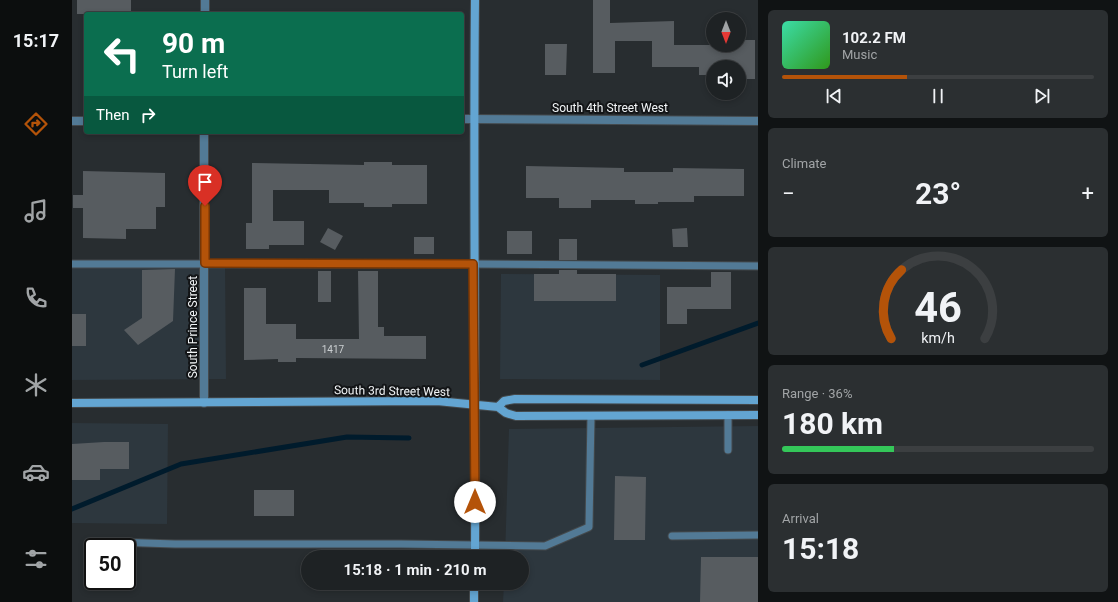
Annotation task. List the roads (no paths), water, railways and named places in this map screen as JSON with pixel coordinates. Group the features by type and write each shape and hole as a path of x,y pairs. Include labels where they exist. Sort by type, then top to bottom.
{"main road":[{"path":"475,0 473,119 475,550"},
{"path":"498,407 504,401 515,399 758,400"},
{"name":"South 3rd Street West","path":"72,403 437,401 475,406 498,407 506,413 516,416 758,415"},
{"path":"474,590 474,602"}],"street":[{"path":"205,0 205,12"},
{"name":"South 4th Street West","path":"464,119 758,120"},
{"path":"72,121 84,120"},
{"name":"South Prince Street","path":"204,134 204,403"}],"lane":[{"path":"72,264 205,263 758,266"},
{"path":"728,415 728,450"},
{"path":"136,543 545,546 589,527 591,416"},
{"path":"672,536 758,535"}],"waterway":[{"path":"642,365 758,323"},
{"path":"72,509 181,464 347,437 409,438"}]}
